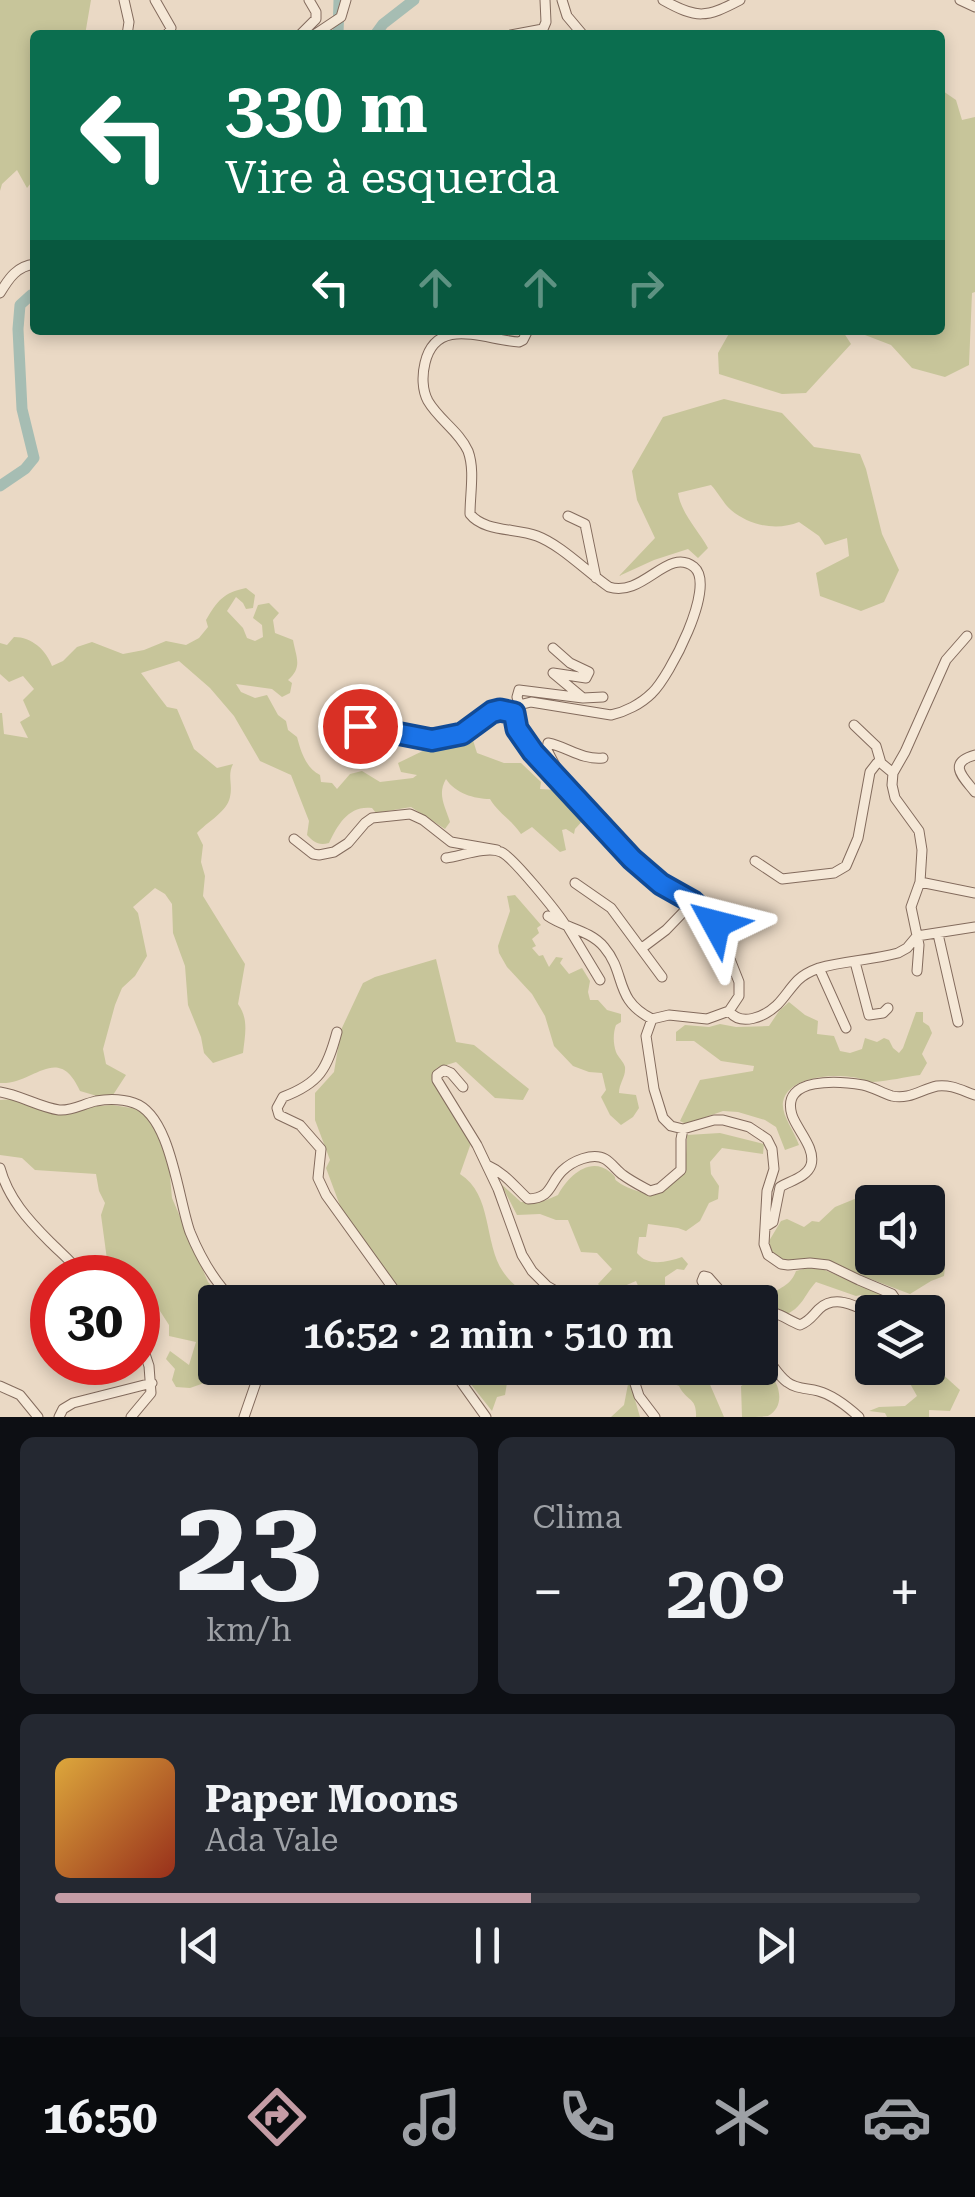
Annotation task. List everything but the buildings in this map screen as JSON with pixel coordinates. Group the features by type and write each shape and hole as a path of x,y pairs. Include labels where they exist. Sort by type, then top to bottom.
{"street":[{"path":"124,0 127,30"},
{"path":"155,0 170,22 170,30"},
{"path":"305,30 316,18 309,0"},
{"path":"321,30 338,18 346,0"},
{"path":"532,30 542,29 546,22 545,0"},
{"path":"562,0 567,16 578,30"},
{"path":"663,0 698,16 740,0"},
{"path":"960,0 975,7"},
{"path":"0,293 17,270 30,264"},
{"path":"360,726 432,740 462,734 492,712 517,710 531,702 611,715 622,712 652,694 698,609 699,574 693,566 672,563 630,589 617,590 548,542 474,520 470,514 470,457 465,445 428,400 423,385 427,354 434,343 448,335"},
{"path":"466,335 519,342 526,335"},
{"path":"568,516 584,524 596,578"},
{"path":"917,971 920,946 911,907 920,882 922,850 919,831 895,798 893,773 946,660 967,636"},
{"path":"553,648 574,666 589,672 586,678 553,674 583,698"},
{"path":"548,916 595,938 617,971 624,995 639,1012 652,1019 670,1015 707,1019 728,1011 739,996 740,982 716,924 693,902 661,884 632,859 533,752 517,729 520,690 583,698 603,696"},
{"path":"854,725 876,746 881,763 893,773"},
{"path":"567,786 550,759 548,744 585,758 603,758"},
{"path":"975,755 965,758 959,768 975,792"},
{"path":"754,861 782,879 834,873 846,866 858,838 872,766 881,763"},
{"path":"294,839 313,854 334,852 372,818 410,814 452,842 498,850 511,858 554,907 600,980"},
{"path":"446,858 498,850"},
{"path":"920,882 975,892"},
{"path":"575,883 611,908 662,977"},
{"path":"642,948 693,902"},
{"path":"728,1011 739,1020 762,1015 778,1004 803,976 819,968 898,953 917,936 975,927"},
{"path":"938,934 958,1022"},
{"path":"855,962 869,1015 888,1008"},
{"path":"819,968 846,1028"},
{"path":"652,1019 646,1036 658,1109 663,1118 671,1126 683,1129 704,1121 723,1120 749,1126 766,1139 775,1160 767,1191 765,1227 766,1250 774,1260 788,1266 828,1264 893,1295"},
{"path":"337,1032 326,1068 306,1087 283,1096 277,1108 279,1115 305,1128 321,1149 318,1178 326,1194 392,1285"},
{"path":"463,1086 452,1073 444,1070 438,1075 487,1165 522,1256 547,1285"},
{"path":"765,1227 773,1222 780,1187 805,1174 812,1160 790,1104 793,1094 802,1086 850,1084 902,1097 936,1086 950,1086 975,1095"},
{"path":"0,1092 56,1110 70,1110 98,1100 120,1100 149,1110 177,1176 190,1230 218,1285"},
{"path":"487,1165 517,1185 528,1199 541,1197 553,1188 560,1172 572,1163 596,1156 650,1191 671,1181 681,1170 683,1129"},
{"path":"0,1168 3,1182 22,1210 65,1255"},
{"path":"778,1314 800,1325 831,1302 855,1307"},
{"path":"778,1370 787,1383 829,1395 859,1417"},
{"path":"59,1417 73,1403 144,1385"},
{"path":"131,1417 152,1394 152,1385"},
{"path":"244,1417 255,1385"},
{"path":"463,1385 486,1417"},
{"path":"635,1385 655,1417"},
{"path":"0,1386 20,1396 38,1417"}],"shaded area":[{"path":"0,0 91,0 86,30 30,30 30,184 27,188 17,170 0,191"},
{"path":"945,92 956,100 962,120 975,117 975,292 969,365 945,377 912,368 891,345 865,335 945,335"},
{"path":"728,335 845,335 851,344 806,393 782,394 719,374 718,353"},
{"path":"724,399 782,413 814,447 860,454 882,534 899,570 884,602 861,611 820,596 816,573 849,556 847,538 825,545 799,522 773,526 747,520 728,507 711,485 678,493 686,514 708,548 698,558 688,549 619,576 655,538 637,500 632,471 663,417"},
{"path":"246,588 255,595 253,608 246,609 236,597 227,611 247,638 255,641 263,637 262,625 253,618 258,605 269,603 279,613 273,620 275,633 293,640 297,666 288,680 292,683 290,693 282,697 272,689 236,684 241,692 255,698 267,695 288,730 297,737 305,759 320,775 321,782 332,783 337,789 350,774 362,771 380,782 413,778 417,775 401,772 398,763 433,746 472,737 477,753 504,763 521,763 541,782 540,789 556,790 587,816 574,834 562,830 566,850 560,852 532,827 521,834 490,799 465,794 446,779 442,795 450,822 445,829 411,807 376,813 372,808 364,808 345,817 329,843 319,844 307,835 309,821 291,775 260,761 234,716 210,688 179,661 141,673 167,707 177,709 194,749 217,768 233,764 228,802 197,833 203,845 203,896 245,964 238,1004 245,1021 243,1053 213,1063 204,1053 188,1005 185,966 173,933 172,904 155,888 133,907 138,913 147,956 122,988 103,1049 106,1064 126,1075 113,1095 80,1091 72,1077 54,1067 0,1083 0,713 4,734 28,738 20,722 30,716 23,700 34,689 23,676 9,682 0,674 0,643 7,645 14,637 27,639 42,650 52,666 77,647 92,642 123,654 166,641 186,645 208,627 206,620 222,598"},
{"path":"515,895 541,925 532,939 536,946 532,948 539,956 543,955 549,967 556,957 563,958 560,963 569,974 582,968 590,981 590,1000 598,1000 607,1010 621,1014 614,1038 616,1052 625,1067 619,1093 636,1095 639,1108 621,1125 610,1115 601,1097 606,1090 602,1073 573,1066 554,1046 545,1016 532,994 499,953 510,911 507,896"},
{"path":"436,959 456,1042 474,1045 529,1089 523,1100 495,1098 456,1062 437,1068 432,1075 471,1143 460,1174 479,1195 499,1265 515,1285 394,1285 345,1219 326,1168 330,1160 315,1120 315,1093 334,1072 341,1030 363,983"},
{"path":"789,1002 818,1021 817,1034 834,1036 840,1051 850,1053 862,1049 865,1038 877,1042 884,1038 899,1053 916,1012 923,1012 923,1022 932,1033 922,1054 927,1063 920,1075 873,1082 842,1076 801,1082 786,1094 783,1102 799,1145 785,1150 776,1127 738,1112 723,1111 686,1124 680,1121 700,1080 753,1071 754,1066 721,1061 694,1041 676,1041 676,1032 685,1025 769,1026"},
{"path":"15,1099 64,1115 86,1107 112,1105 138,1109 150,1117 169,1165 172,1198 211,1285 198,1285 199,1385 176,1387 172,1380 175,1369 166,1359 170,1351 189,1365 196,1342 169,1336 169,1325 160,1311 160,1255 106,1255 101,1215 105,1203 96,1174 35,1170 22,1158 0,1155 0,1100"},
{"path":"720,1133 764,1144 763,1154 722,1148 710,1162 711,1174 719,1186 718,1199 709,1203 700,1221 686,1231 648,1224 646,1237 639,1237 637,1253 641,1257 664,1262 682,1257 688,1264 684,1270 677,1269 665,1277 665,1285 638,1285 636,1281 599,1285 612,1269 597,1253 581,1252 568,1220 540,1214 517,1215 501,1184 521,1202 544,1201 558,1195 580,1170 595,1166 610,1172 624,1186 652,1196 681,1172 687,1135"},
{"path":"855,1199 855,1273 783,1262 772,1254 769,1241 781,1221 787,1219 804,1227 812,1221 819,1222 835,1207"},
{"path":"815,1266 885,1295 855,1296 816,1282 799,1305 784,1315 778,1311 778,1290 796,1271"},
{"path":"860,1275 944,1275 910,1294"},
{"path":"945,1376 960,1390 950,1411 929,1410 929,1417 887,1417 885,1413 869,1411 905,1406 917,1396 911,1385 945,1385"},
{"path":"471,1385 507,1385 505,1395 497,1397 492,1411"},
{"path":"631,1385 640,1417 611,1417 624,1405"},
{"path":"710,1385 724,1417 696,1417 693,1403 679,1386"},
{"path":"776,1385 779,1400 774,1412 768,1416 742,1417 741,1386"}],"waterway":[{"path":"338,30 339,0"},
{"path":"379,30 414,0"},
{"path":"0,486 34,458 22,409 18,329 20,305 30,296"}],"route":[{"path":"360,726 432,740 462,734 492,712 514,713 517,729 533,752 632,859 661,884 693,902 716,924"}]}
